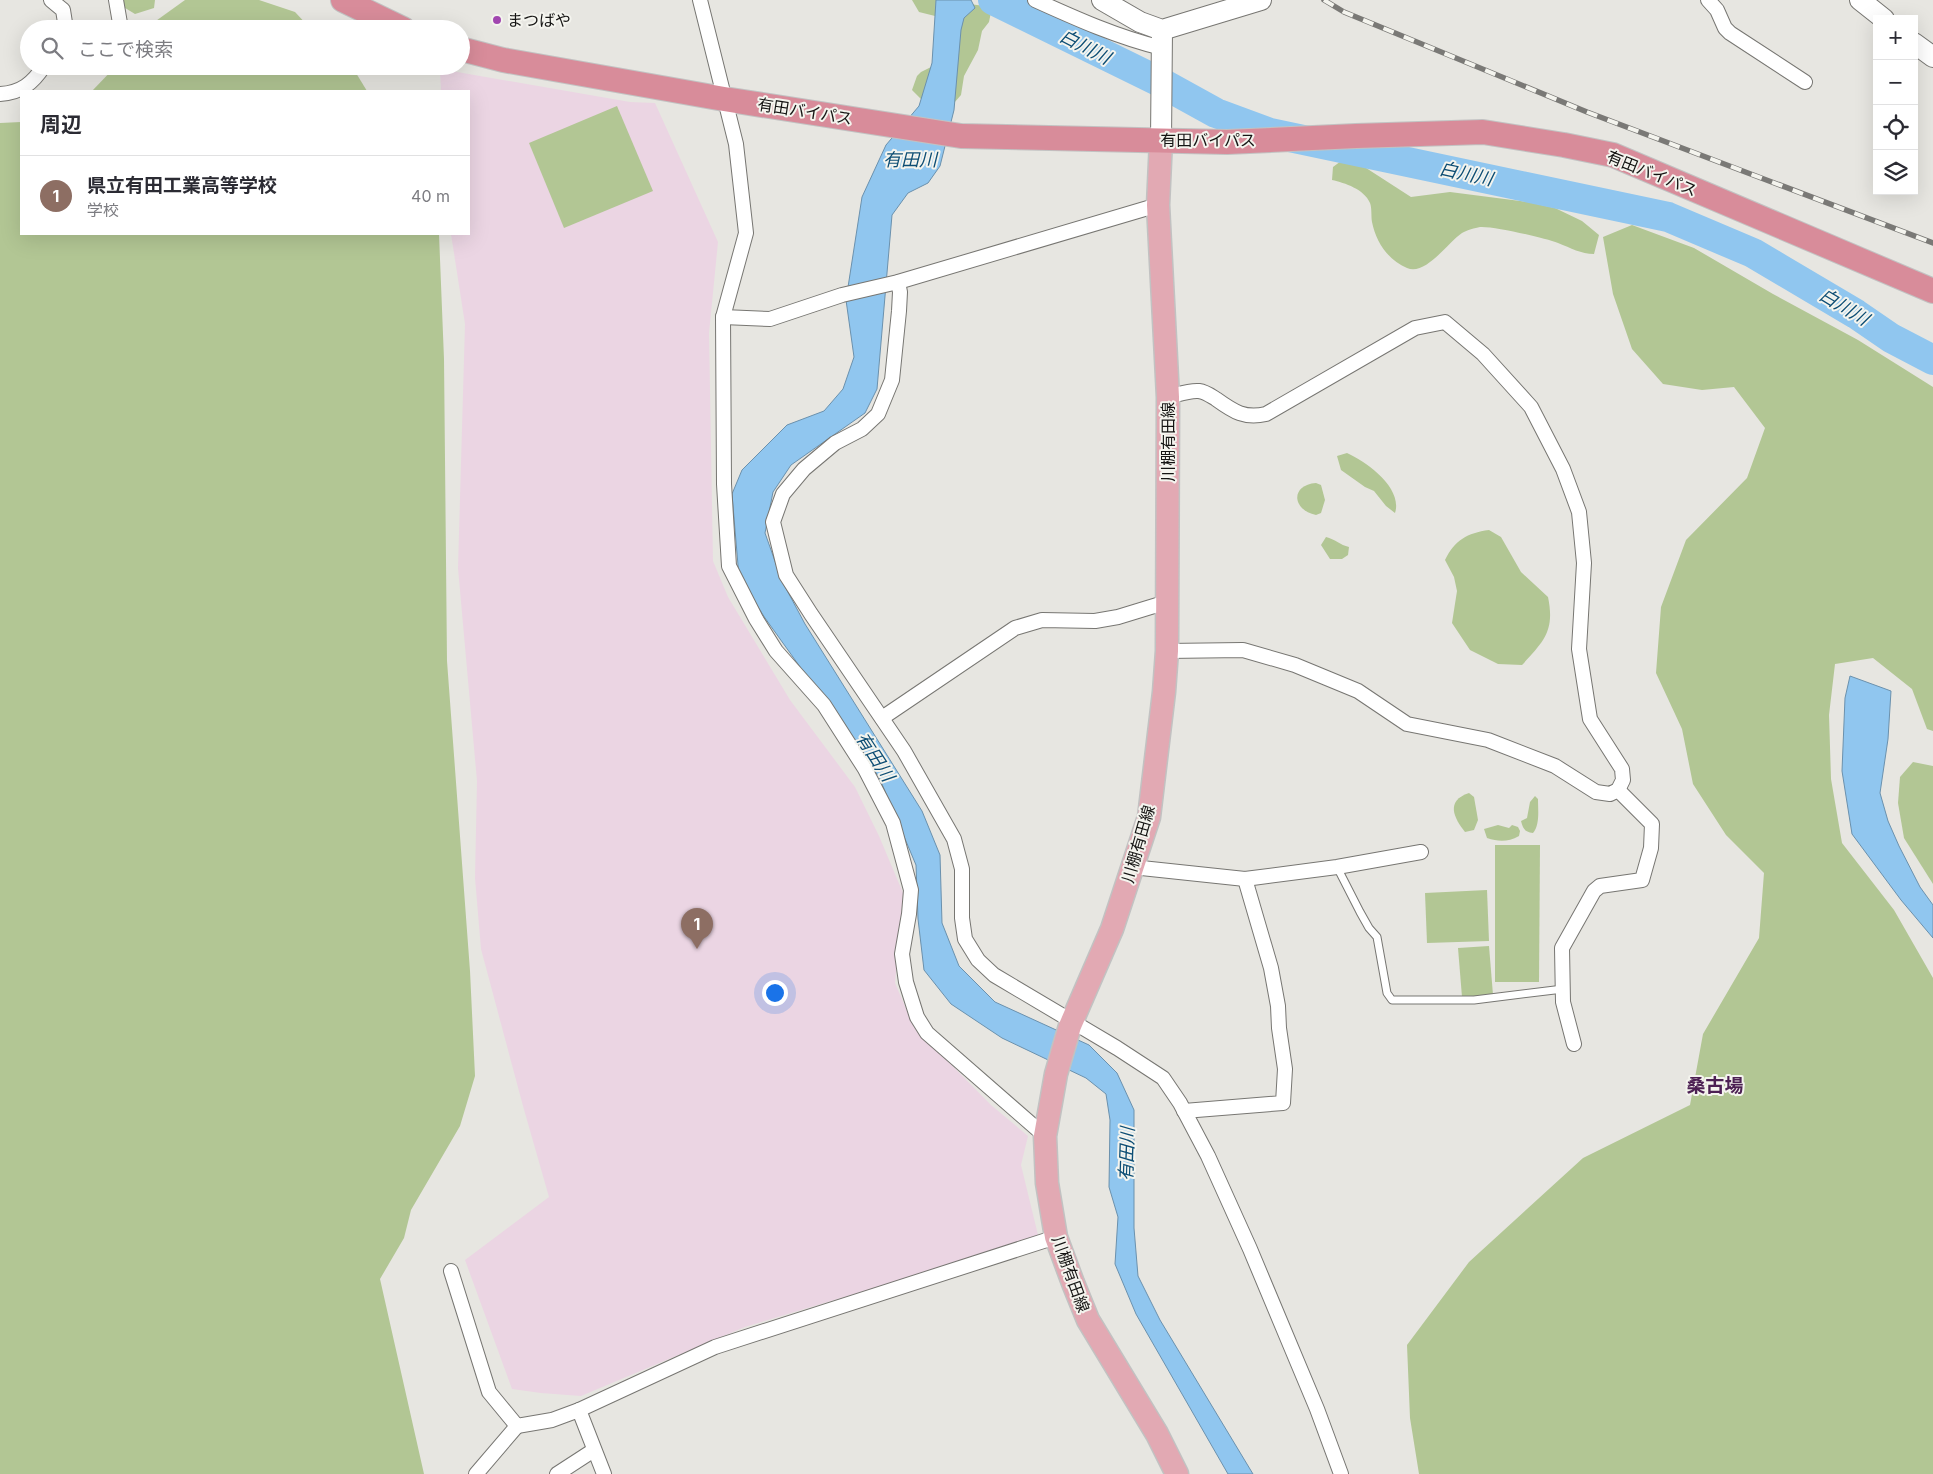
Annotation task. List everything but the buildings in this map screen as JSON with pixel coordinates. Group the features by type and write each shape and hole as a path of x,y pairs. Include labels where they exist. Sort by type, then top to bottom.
{"highway":[{"path":"343,0 384,20"},
{"name":"有田バイパス","path":"470,51 503,60 724,99 961,136 1227,142 1483,132 1564,145 1613,156 1933,291"}],"main road":[{"path":"1102,0 1140,22 1162,39"},
{"path":"1162,39 1261,0"},
{"path":"1860,0 1879,15"},
{"path":"1162,39 1162,140"},
{"path":"1918,46 1933,58"},
{"name":"川棚有田線","path":"1162,140 1158,205 1168,397 1167,652 1164,692 1149,817 1112,929 1070,1023 1056,1074 1045,1136 1047,1183 1056,1237 1088,1320 1157,1434 1176,1474"}],"street":[{"path":"51,0 63,10 65,20"},
{"path":"116,0 119,20"},
{"path":"700,0 736,144 746,233 724,317 724,484 729,566 756,619 776,651 824,705 865,769 893,823 911,890 902,954 906,982 917,1017 927,1033 1045,1136"},
{"path":"1035,0 1121,37 1162,39"},
{"path":"1708,0 1717,10 1730,33 1804,82"},
{"path":"0,94 8,94 26,87 39,75"},
{"path":"724,317 770,319 842,295 898,282 1158,205"},
{"path":"898,282 900,292 899,311 892,380 878,414 862,429 835,443 804,469 783,494 774,522 786,575 904,751 954,839 962,869 962,918 965,938 978,960 994,975 1163,1078 1184,1111 1208,1156 1250,1249 1317,1409 1341,1474"},
{"path":"1167,652 1243,650 1286,662 1358,691 1407,724 1488,740 1555,766 1596,792 1610,794 1618,790 1623,780 1622,769 1590,719 1579,649 1584,563 1579,512 1563,469 1531,407 1483,354 1445,322 1415,328 1266,414 1253,417 1242,414 1228,408 1207,393 1198,391 1168,397"},
{"path":"882,718 1020,626 1042,620 1095,621 1118,617 1167,602"},
{"path":"1574,1044 1563,1002 1562,948 1594,890 1600,886 1642,880 1645,876 1651,848 1652,824 1618,790"},
{"path":"1132,867 1245,879 1337,867 1421,852"},
{"path":"1184,1111 1283,1103 1285,1069 1278,1006 1271,968 1245,879"},
{"path":"476,1474 517,1426 552,1420 579,1410 715,1347 1056,1237"},
{"path":"451,1272 489,1392 517,1426"},
{"path":"579,1410 604,1474"},
{"path":"557,1474 594,1450"}],"lane":[{"path":"1337,867 1369,928 1377,937 1387,993 1392,1000 1474,1000 1562,989"}],"shaded area":[{"path":"470,74 630,102 655,103 718,242 709,333 713,561 728,597 790,700 855,787 879,836 903,893 895,983 914,1027 991,1105 1028,1136 1021,1165 1038,1235 924,1273 745,1327 581,1396 512,1389 465,1260 549,1197 481,949 475,878 477,781 458,568 465,324 451,235 470,235 470,90 441,90 440,75"}],"green space":[{"path":"112,0 155,0 154,8 135,14"},
{"path":"185,0 259,0 295,12 303,20 157,20"},
{"path":"912,0 950,0 949,10 935,16 919,12"},
{"path":"969,4 985,6 991,12 989,22 982,31 978,50 964,76 961,95 954,103 921,99 912,90 917,76 933,66 955,41"},
{"path":"107,75 357,75 366,90 93,90"},
{"path":"617,106 653,191 564,228 529,143"},
{"path":"20,122 20,235 439,235 444,359 447,661 470,971 475,1076 460,1126 411,1210 404,1238 380,1279 424,1474 0,1474 0,123"},
{"path":"1341,161 1363,166 1411,197 1450,192 1528,202 1555,208 1582,221 1599,235 1594,254 1580,252 1531,235 1480,227 1456,237 1436,257 1422,267 1407,268 1400,265 1389,255 1376,236 1372,222 1371,205 1367,198 1354,187 1332,180 1333,167"},
{"path":"1632,225 1694,248 1858,340 1933,387 1933,731 1927,729 1912,689 1873,658 1835,664 1829,715 1831,779 1842,843 1894,910 1933,978 1933,1474 1419,1474 1410,1418 1407,1345 1469,1262 1583,1158 1690,1105 1703,1034 1759,938 1764,873 1726,835 1693,784 1682,729 1656,673 1661,607 1686,540 1747,478 1765,428 1734,387 1702,390 1663,384 1632,349 1613,294 1603,237"},
{"path":"1347,453 1373,469 1389,485 1394,494 1395,513 1386,506 1374,491 1341,470 1337,456"},
{"path":"1316,483 1321,485 1325,500 1321,513 1316,515 1302,508 1297,498 1302,488"},
{"path":"1489,530 1501,537 1521,572 1548,597 1550,619 1546,635 1522,665 1498,664 1470,650 1452,623 1457,591 1454,577 1445,560 1453,547 1462,539 1474,533"},
{"path":"1326,537 1349,547 1348,555 1342,559 1330,559 1321,545"},
{"path":"1913,762 1933,766 1933,884 1904,838 1898,803 1900,777"},
{"path":"1469,793 1474,797 1478,820 1474,830 1465,832 1455,816 1454,805 1461,796"},
{"path":"1535,796 1538,799 1538,817 1537,826 1533,833 1525,830 1521,821 1527,818 1530,802"},
{"path":"1498,825 1509,828 1512,825 1518,827 1520,831 1519,836 1503,841 1487,838 1484,829"},
{"path":"1495,845 1540,845 1539,982 1495,982"},
{"path":"1487,890 1489,941 1427,943 1425,893"},
{"path":"1489,946 1493,995 1462,997 1458,948"}],"water":[{"name":"有田川","path":"936,0 971,0 975,8 964,18 961,30 954,110 940,166 928,183 908,193 892,215 877,389 865,413 791,465 773,492 765,533 782,581 805,624 922,811 940,855 942,923 959,966 995,1002 1089,1045 1117,1073 1134,1110 1134,1228 1138,1276 1160,1320 1253,1474 1228,1474 1136,1314 1115,1264 1118,1217 1109,1187 1110,1120 1106,1094 1086,1078 1002,1038 951,1004 924,970 918,919 916,865 879,777 765,618 739,577 732,494 742,470 787,425 824,411 843,389 854,357 846,300 862,197 886,145 919,106 932,63"},
{"path":"1850,676 1891,691 1888,739 1880,793 1888,821 1899,846 1920,887 1933,905 1933,938 1901,900 1852,834 1842,771 1845,698"}],"waterway":[{"name":"白川川","path":"993,0 1158,81 1216,113 1270,133 1668,217 1753,253 1856,314 1891,338 1933,360"}],"railway":[{"path":"1324,0 1344,12 1587,112 1933,243"}],"place":[{"name":"まつばや","path":"497,20"},
{"name":"県立有田工業高等学校","path":"697,949"}],"district":[{"name":"桑古場","path":"1715,1085"}]}
